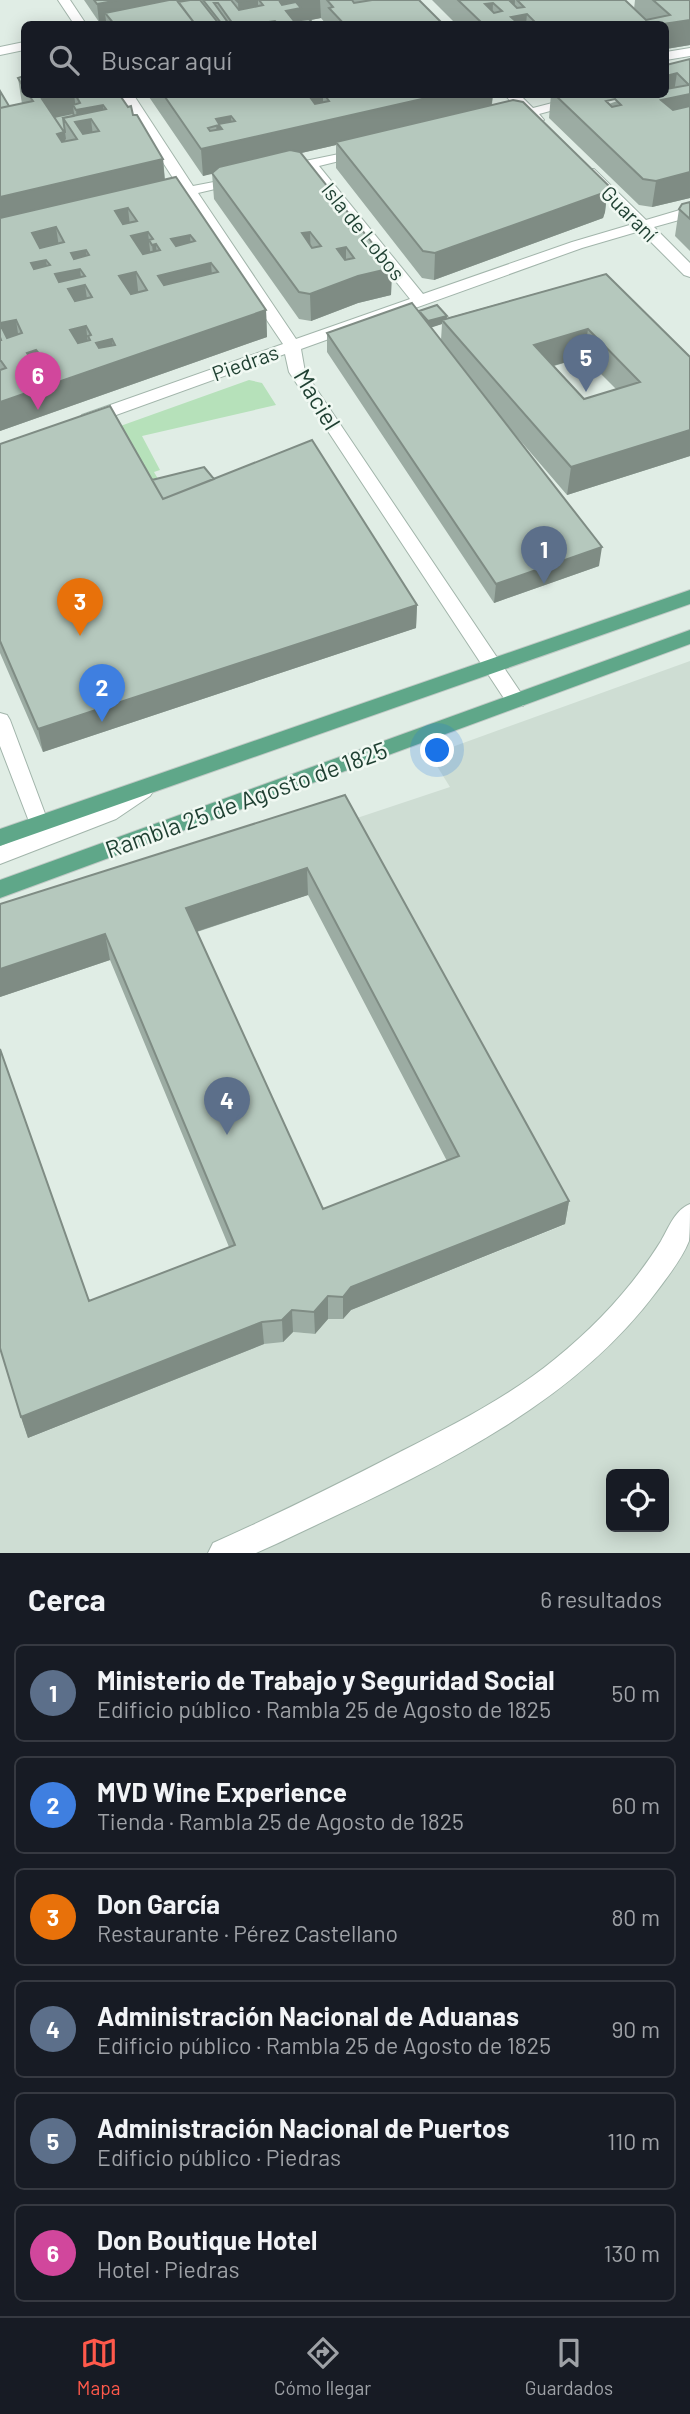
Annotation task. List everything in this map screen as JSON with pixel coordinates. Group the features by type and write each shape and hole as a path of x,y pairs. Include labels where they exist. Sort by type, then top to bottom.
{"main road":[{"name":"Rambla 25 de Agosto de 1825","path":"0,838 690,597"},
{"name":"Rambla 25 de Agosto de 1825","path":"0,889 690,637"}],"street":[{"path":"64,0 78,21"},
{"path":"0,51 21,47"},
{"path":"669,56 690,52"},
{"name":"Maciel","path":"129,98 198,209 292,345 297,372 516,701"},
{"path":"515,98 548,131"},
{"path":"495,120 590,98"},
{"path":"162,198 376,148"},
{"name":"Guaraní","path":"576,159 690,272"},
{"name":"Isla de Lobos","path":"309,163 419,300"},
{"name":"Piedras","path":"76,423 419,300 642,225 690,212"},
{"path":"0,720 41,824"},
{"name":"Rambla 25 de Agosto de 1825","path":"0,855 108,813 143,790"},
{"path":"223,1553 267,1534 528,1398 574,1364 612,1327 645,1287 690,1216"}],"shaded area":[{"path":"690,661 690,1553 0,1553 0,1345 29,1438 293,1332 315,1334 328,1319 343,1319 351,1310 564,1225 345,822 450,787 430,755"}],"green space":[{"path":"249,380 262,383 276,405 142,436 160,470 154,472 161,484 146,488 112,429"}],"building":[{"path":"94,0 119,0 97,4"},
{"path":"177,0 193,21 112,21 105,13"},
{"path":"200,0 217,21 193,21 178,2"},
{"path":"203,0 231,0 239,10 263,5 259,0 288,0 280,2 282,5 296,2 301,8 286,11 294,21 231,21 218,3 214,3 227,21 220,21"},
{"path":"327,0 352,0 354,3 372,0 419,0 440,21 341,21 329,8 333,7"},
{"path":"458,0 509,0 517,8 524,7 517,0 625,0 646,20 670,15 653,0 690,0 690,20 669,23 669,21 534,21 527,14 511,17 516,21 480,21","holes":["493,3 502,11 494,13 485,4"]},
{"path":"690,59 690,94 661,100 673,110 690,106 690,172 656,181 643,179 558,98 669,98 669,88 689,85 677,73 669,75 669,64","holes":["615,99 621,105 612,107 606,101"]},
{"path":"0,91 9,106 0,108"},
{"path":"31,98 47,98 42,99 64,132 57,134 62,142 77,139 63,118 106,109 103,105 76,110 73,105 80,103 77,98 122,98 128,107 131,106 133,115 137,115 163,159 0,197 0,108 33,101","holes":["91,119 99,131 83,134 75,122"]},
{"path":"166,98 311,98 315,104 329,101 327,98 426,98 201,149","holes":["231,116 235,121 219,124 216,119","219,125 222,129 210,131 208,128"]},
{"path":"513,100 523,102 608,185 606,192 435,253 423,251 336,142"},
{"path":"73,113 74,116 63,118 65,132 62,133 64,132 54,117"},
{"path":"290,150 300,152 392,268 358,276 310,294 299,292 212,173 219,167","holes":["310,232 321,246 312,248 302,233","346,247 354,258 345,260 337,249"]},
{"path":"176,177 266,310 0,402 0,370 6,368 0,361 0,324 7,338 22,333 16,320 0,323 0,218","holes":["128,208 137,221 123,224 115,211","56,227 64,242 40,248 32,233","148,232 153,239 149,240 152,245 156,244 160,250 143,254 131,236","190,235 195,241 176,246 171,239","86,250 89,255 74,259 71,253","46,260 50,265 34,269 31,263","211,263 218,272 164,285 158,276","80,269 85,276 59,282 55,274","136,272 147,290 131,294 119,276","85,285 92,297 75,301 68,289","86,326 91,335 88,336 90,340 78,343 70,330","112,339 115,345 99,348 96,343","36,350 41,356 31,359 27,353"]},
{"path":"690,202 690,219 679,209 682,204"},
{"path":"606,274 690,357 690,430 571,467 442,320","holes":["588,329 640,382 584,399 534,345"]},
{"path":"412,303 602,547 496,584 327,333"},
{"path":"437,305 447,316 428,321 419,311"},
{"path":"110,406 163,499 312,440 417,605 38,729 0,641 0,444"},
{"path":"204,467 214,479 163,499 152,480"},
{"path":"345,795 569,1201 351,1287 343,1297 328,1296 314,1312 292,1310 282,1320 262,1322 21,1417 0,1348 0,1049 89,1301 235,1245 105,934 0,969 0,904","holes":["307,868 459,1156 323,1209 186,908"]}],"place":[{"name":"Administración Nacional de Puertos","path":"586,392"},
{"name":"Don Boutique Hotel","path":"38,410"},
{"name":"Ministerio de Trabajo y Seguridad Social","path":"544,584"},
{"name":"Don García","path":"80,636"},
{"name":"MVD Wine Experience","path":"102,722"},
{"name":"Administración Nacional de Aduanas","path":"227,1135"}]}
